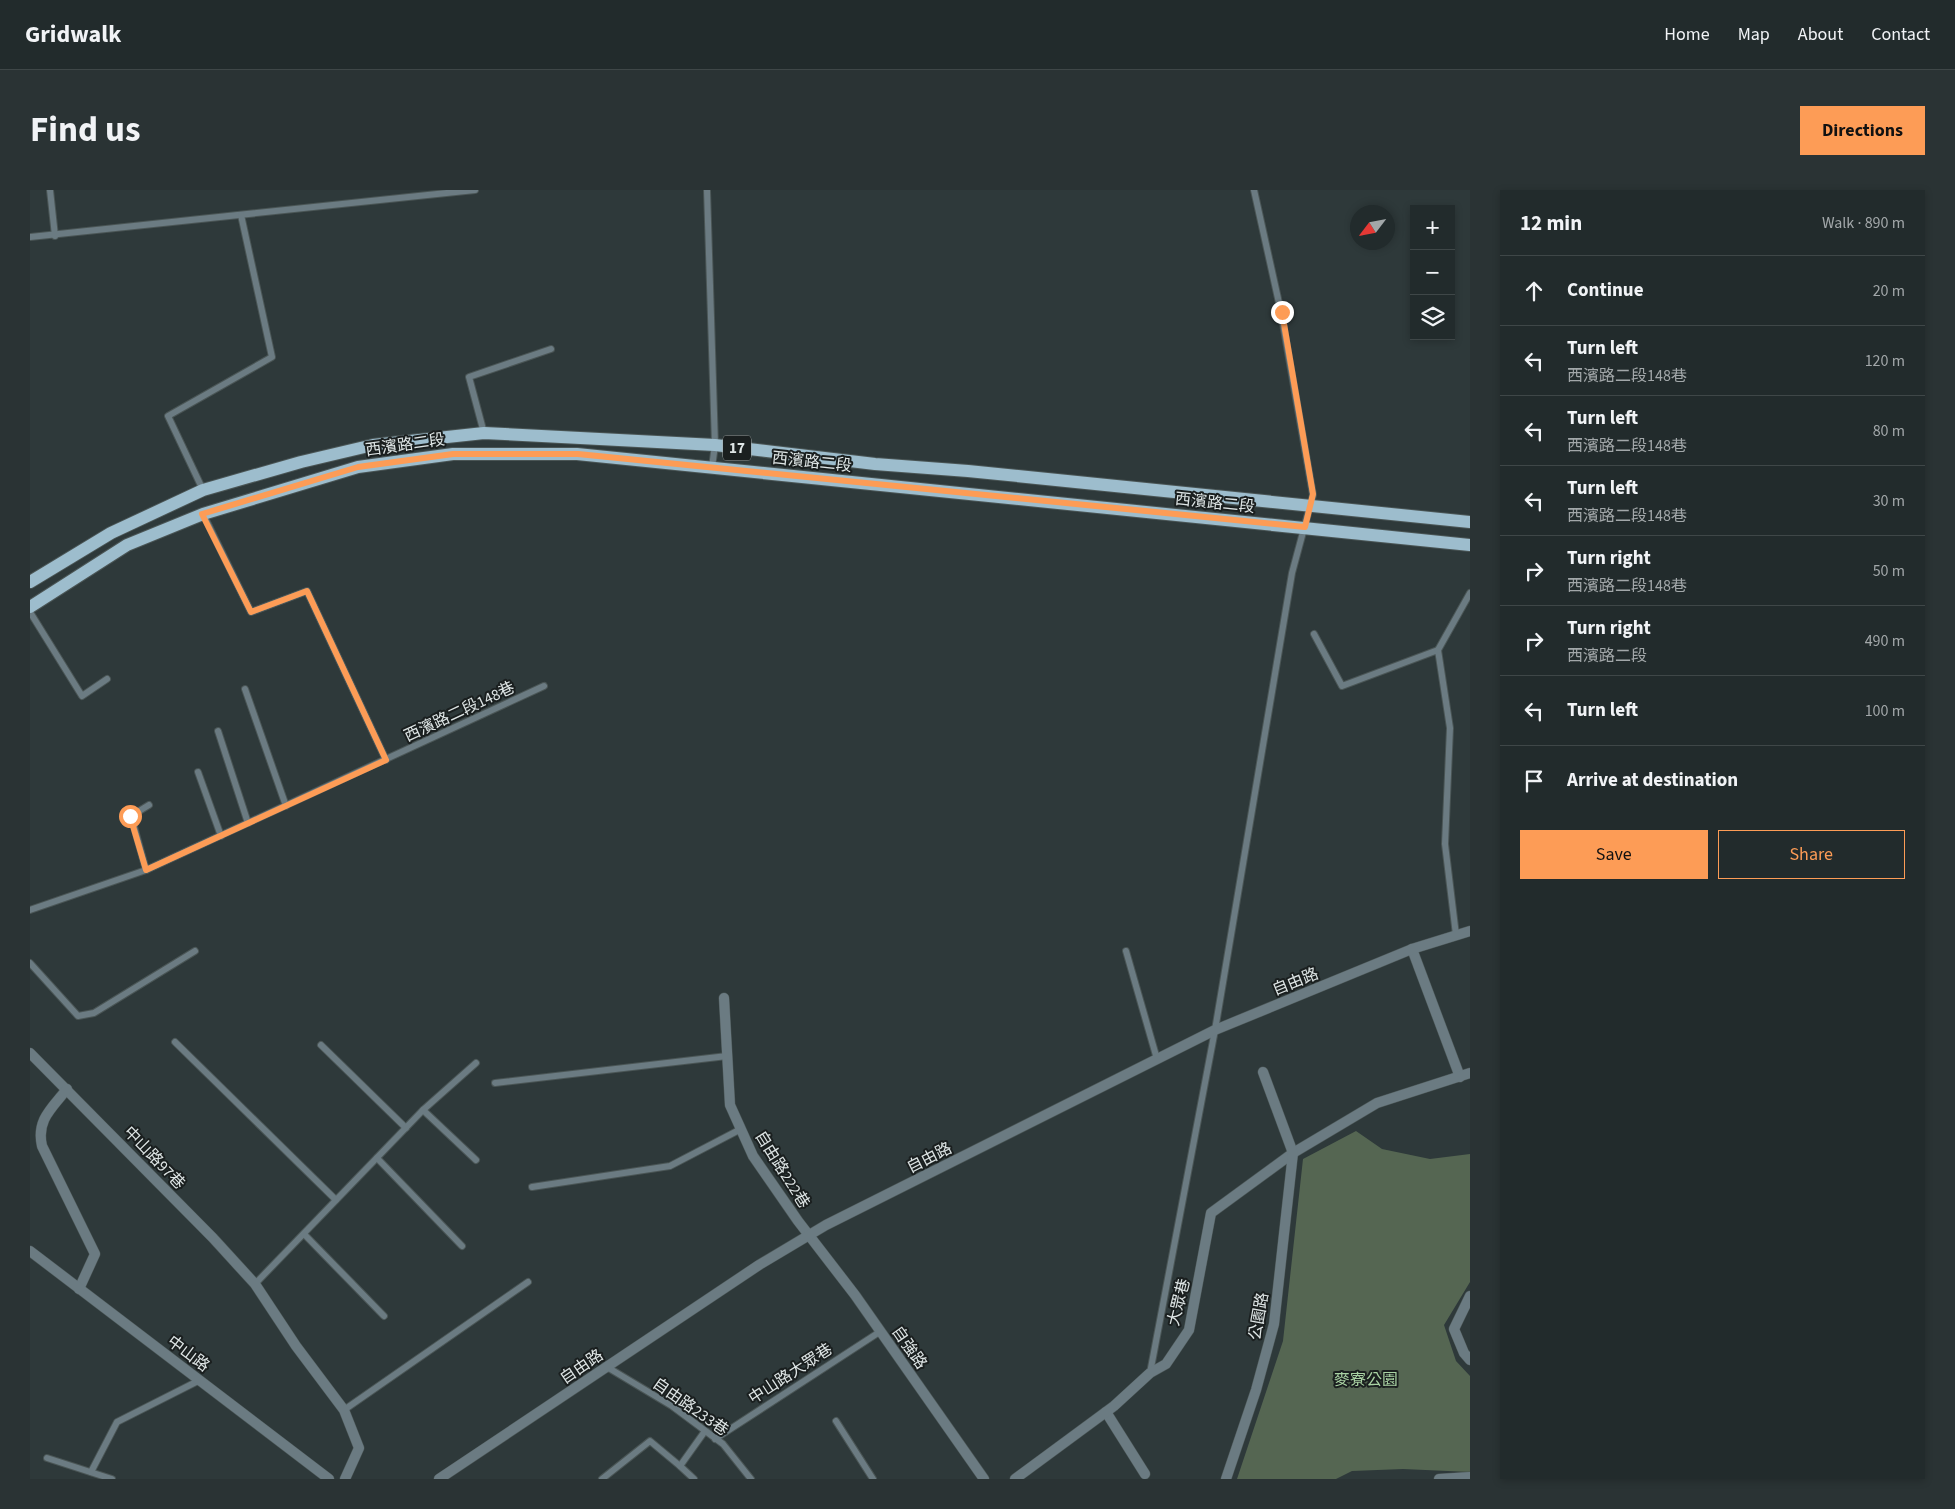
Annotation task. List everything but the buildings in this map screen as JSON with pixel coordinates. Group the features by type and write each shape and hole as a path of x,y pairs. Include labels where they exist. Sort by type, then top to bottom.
{"main road":[{"name":"西濱路二段","path":"30,582 111,532 203,490 301,462 373,445 484,433 715,445 875,464 968,471 1470,522"},
{"name":"西濱路二段","path":"30,606 127,545 202,514 358,467 453,454 578,454 1470,545"}],"street":[{"name":"自由路","path":"439,1479 759,1265 809,1235 1216,1030 1412,949 1470,931"},
{"path":"1263,1072 1293,1153 1378,1103 1465,1075 1412,949"},
{"name":"自由路222巷","path":"724,998 730,1105 753,1156 809,1235"},
{"name":"中山路97巷","path":"30,1054 67,1089 256,1284 296,1346 344,1410 360,1448 345,1479"},
{"path":"67,1089 41,1123 40,1137 42,1146 95,1254 79,1289"},
{"name":"大眾巷","path":"1015,1479 1106,1412 1150,1373 1166,1364 1189,1330 1211,1213 1293,1153"},
{"name":"公園路","path":"1226,1479 1256,1390 1274,1324 1293,1153"},
{"name":"自強路","path":"809,1235 881,1331 984,1479"},
{"name":"中山路","path":"30,1251 200,1380 323,1477"},
{"path":"1470,1296 1454,1329 1464,1353 1470,1360"},
{"path":"1106,1412 1145,1474"},
{"path":"1439,1479 1470,1477"}],"lane":[{"path":"50,190 55,236"},
{"path":"30,238 475,190"},
{"path":"707,190 715,445 712,467"},
{"path":"1150,1373 1216,1030 1292,573 1313,494 1282,312 1254,190"},
{"path":"203,490 168,416 272,357 241,215"},
{"path":"484,433 469,377 551,349"},
{"path":"202,514 251,612 307,591 386,760"},
{"path":"1456,935 1445,844 1450,728 1438,650 1470,593"},
{"path":"30,612 82,696 107,679"},
{"path":"1314,634 1342,686 1438,650"},
{"name":"西濱路二段148巷","path":"30,910 146,870 544,686"},
{"path":"244,689 286,806"},
{"path":"218,731 248,823"},
{"path":"198,772 221,836"},
{"path":"146,870 130,816 149,805"},
{"path":"30,963 78,1016 94,1013 195,951"},
{"path":"1126,951 1157,1059"},
{"path":"175,1042 336,1200"},
{"path":"321,1045 406,1128"},
{"path":"495,1083 727,1056"},
{"path":"256,1284 423,1110 476,1063"},
{"path":"423,1110 476,1160"},
{"path":"532,1187 670,1166 741,1129"},
{"path":"376,1158 462,1246"},
{"path":"304,1234 384,1316"},
{"path":"344,1410 528,1282"},
{"name":"中山路大眾巷","path":"715,1439 881,1331"},
{"name":"自由路233巷","path":"607,1367 672,1406 723,1444 751,1479"},
{"path":"91,1472 116,1422 200,1380"},
{"path":"836,1421 873,1479"},
{"path":"680,1466 705,1431"},
{"path":"602,1479 650,1441 694,1479"},
{"path":"47,1458 112,1479"}],"green space":[{"name":"麥寮公園","path":"1356,1131 1382,1149 1430,1159 1470,1154 1470,1282 1444,1325 1456,1361 1470,1376 1470,1472 1403,1469 1352,1471 1336,1479 1237,1479 1283,1341 1303,1159"}],"route":[{"path":"130,816 146,870 386,760 307,591 251,612 202,514 358,467 453,454 578,454 1305,527 1313,494 1282,312"}]}
